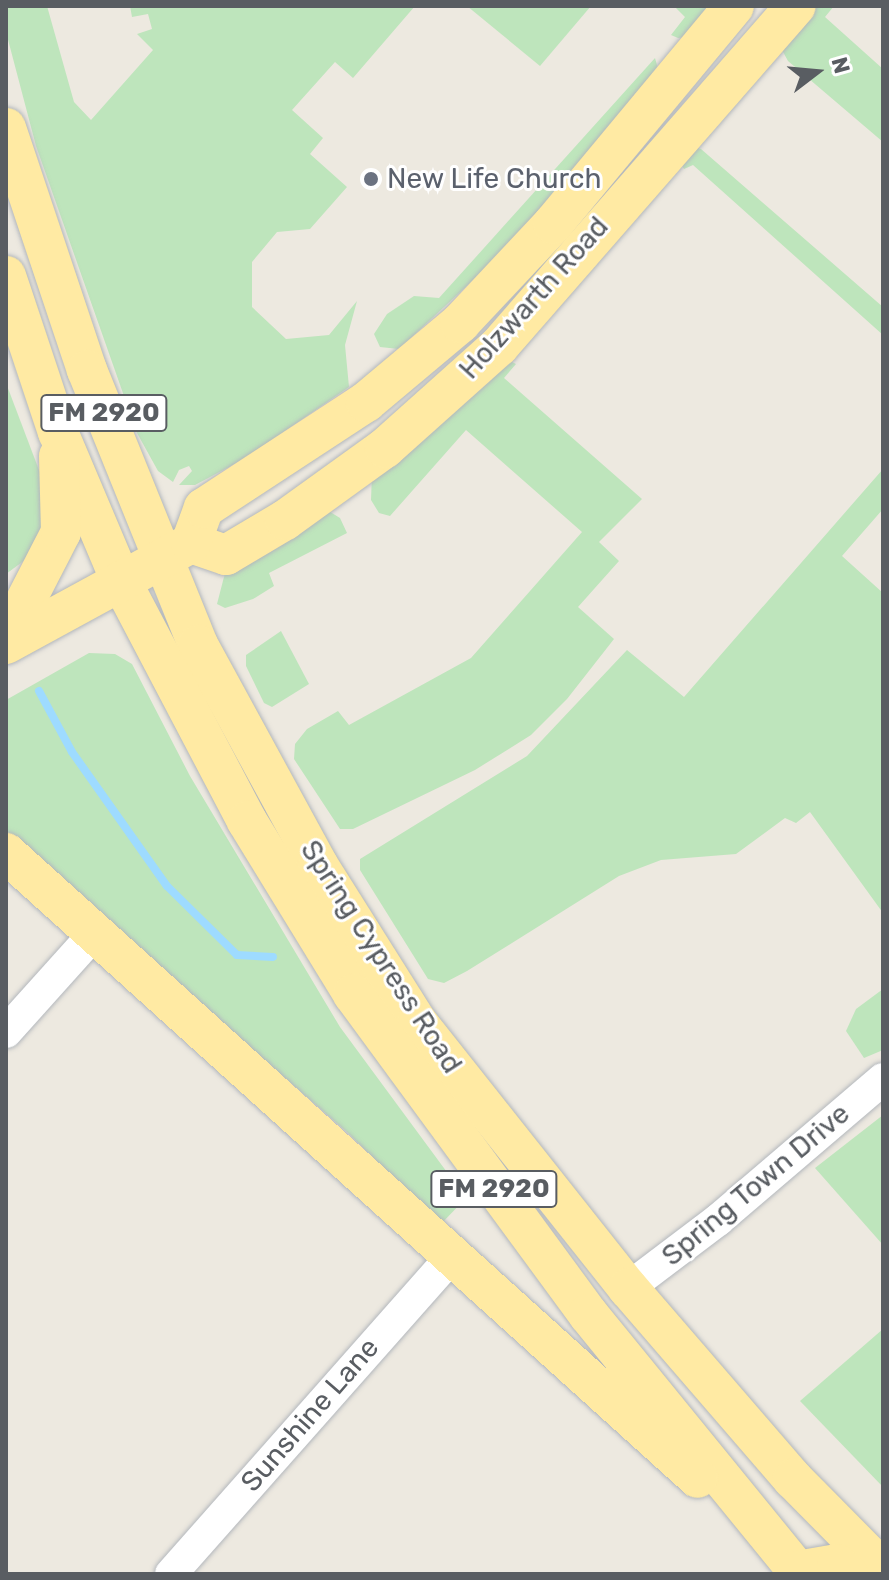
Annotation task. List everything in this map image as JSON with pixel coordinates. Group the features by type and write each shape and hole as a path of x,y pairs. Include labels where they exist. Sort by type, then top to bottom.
{"main road":[{"name":"Holzwarth Road","path":"734,6 553,224 460,323 366,402 258,478 204,508 176,550 226,555 285,520 385,448 499,346 796,6"},
{"path":"684,66 716,94"},
{"name":"FM 2920","path":"6,128 76,341 176,550"},
{"name":"FM 2920","path":"6,276 58,432 121,581"},
{"path":"6,642 61,532 58,432"},
{"path":"6,642 176,550"},
{"name":"Spring Cypress Road","path":"176,550 249,747 401,996 628,1288 793,1479 883,1570"},
{"name":"Spring Cypress Road","path":"121,581 247,821 353,994 588,1314 797,1573"},
{"path":"6,853 626,1417 769,1536"},
{"path":"459,1142 492,1154 590,1280 628,1288"},
{"path":"797,1573 837,1564 848,1574"}],"street":[{"path":"6,1032 93,935"},
{"name":"Spring Town Drive","path":"628,1288 718,1220 883,1079"},
{"name":"Sunshine Lane","path":"171,1574 451,1258"}],"green space":[{"path":"6,6 47,6 74,102 91,120 153,50 137,34 152,29 148,14 132,17 130,6 415,6 353,78 335,62 292,110 323,138 310,154 347,187 310,229 277,232 252,262 252,307 286,339 329,335 357,301 345,345 349,387 244,459 195,485 179,485 192,471 189,466 179,470 173,482 158,471 137,433 36,146 6,32"},
{"path":"467,6 591,6 540,66"},
{"path":"674,6 718,6 687,37 678,38 671,35 685,17"},
{"path":"812,6 834,6 825,17 883,69 883,142 788,61 782,50"},
{"path":"655,58 659,72 502,253 399,349 380,347 374,334 387,314 414,296 439,298"},
{"path":"691,146 701,149 883,307 883,335 693,165 684,169 680,163"},
{"path":"510,361 516,364 504,378 642,499 599,542 619,561 578,607 614,639 567,699 531,735 475,770 353,829 340,829 294,759 295,744 307,729 338,711 349,725 471,658 582,532 466,430 390,516 379,513 371,500 372,474"},
{"path":"6,383 42,478 46,517 29,557 6,574"},
{"path":"883,469 883,509 842,556 883,593 883,913 810,812 796,823 785,818 736,854 661,860 619,876 467,971 444,983 428,979 360,870 360,859 527,756 627,650 684,697"},
{"path":"327,510 340,518 347,533 269,573 274,586 253,599 225,608 217,604 225,573"},
{"path":"281,631 309,684 272,707 264,703 246,666 246,655"},
{"path":"89,653 115,654 132,664 190,776 340,1027 466,1198 441,1224 347,1132 6,834 6,700"},
{"path":"883,989 883,1050 864,1058 846,1031 856,1009"},
{"path":"883,1115 883,1245 815,1168"},
{"path":"883,1329 883,1487 800,1401"}],"waterway":[{"path":"39,691 72,752 167,886 237,955 273,957"}],"place":[{"name":"New Life Church","path":"371,179"}]}
